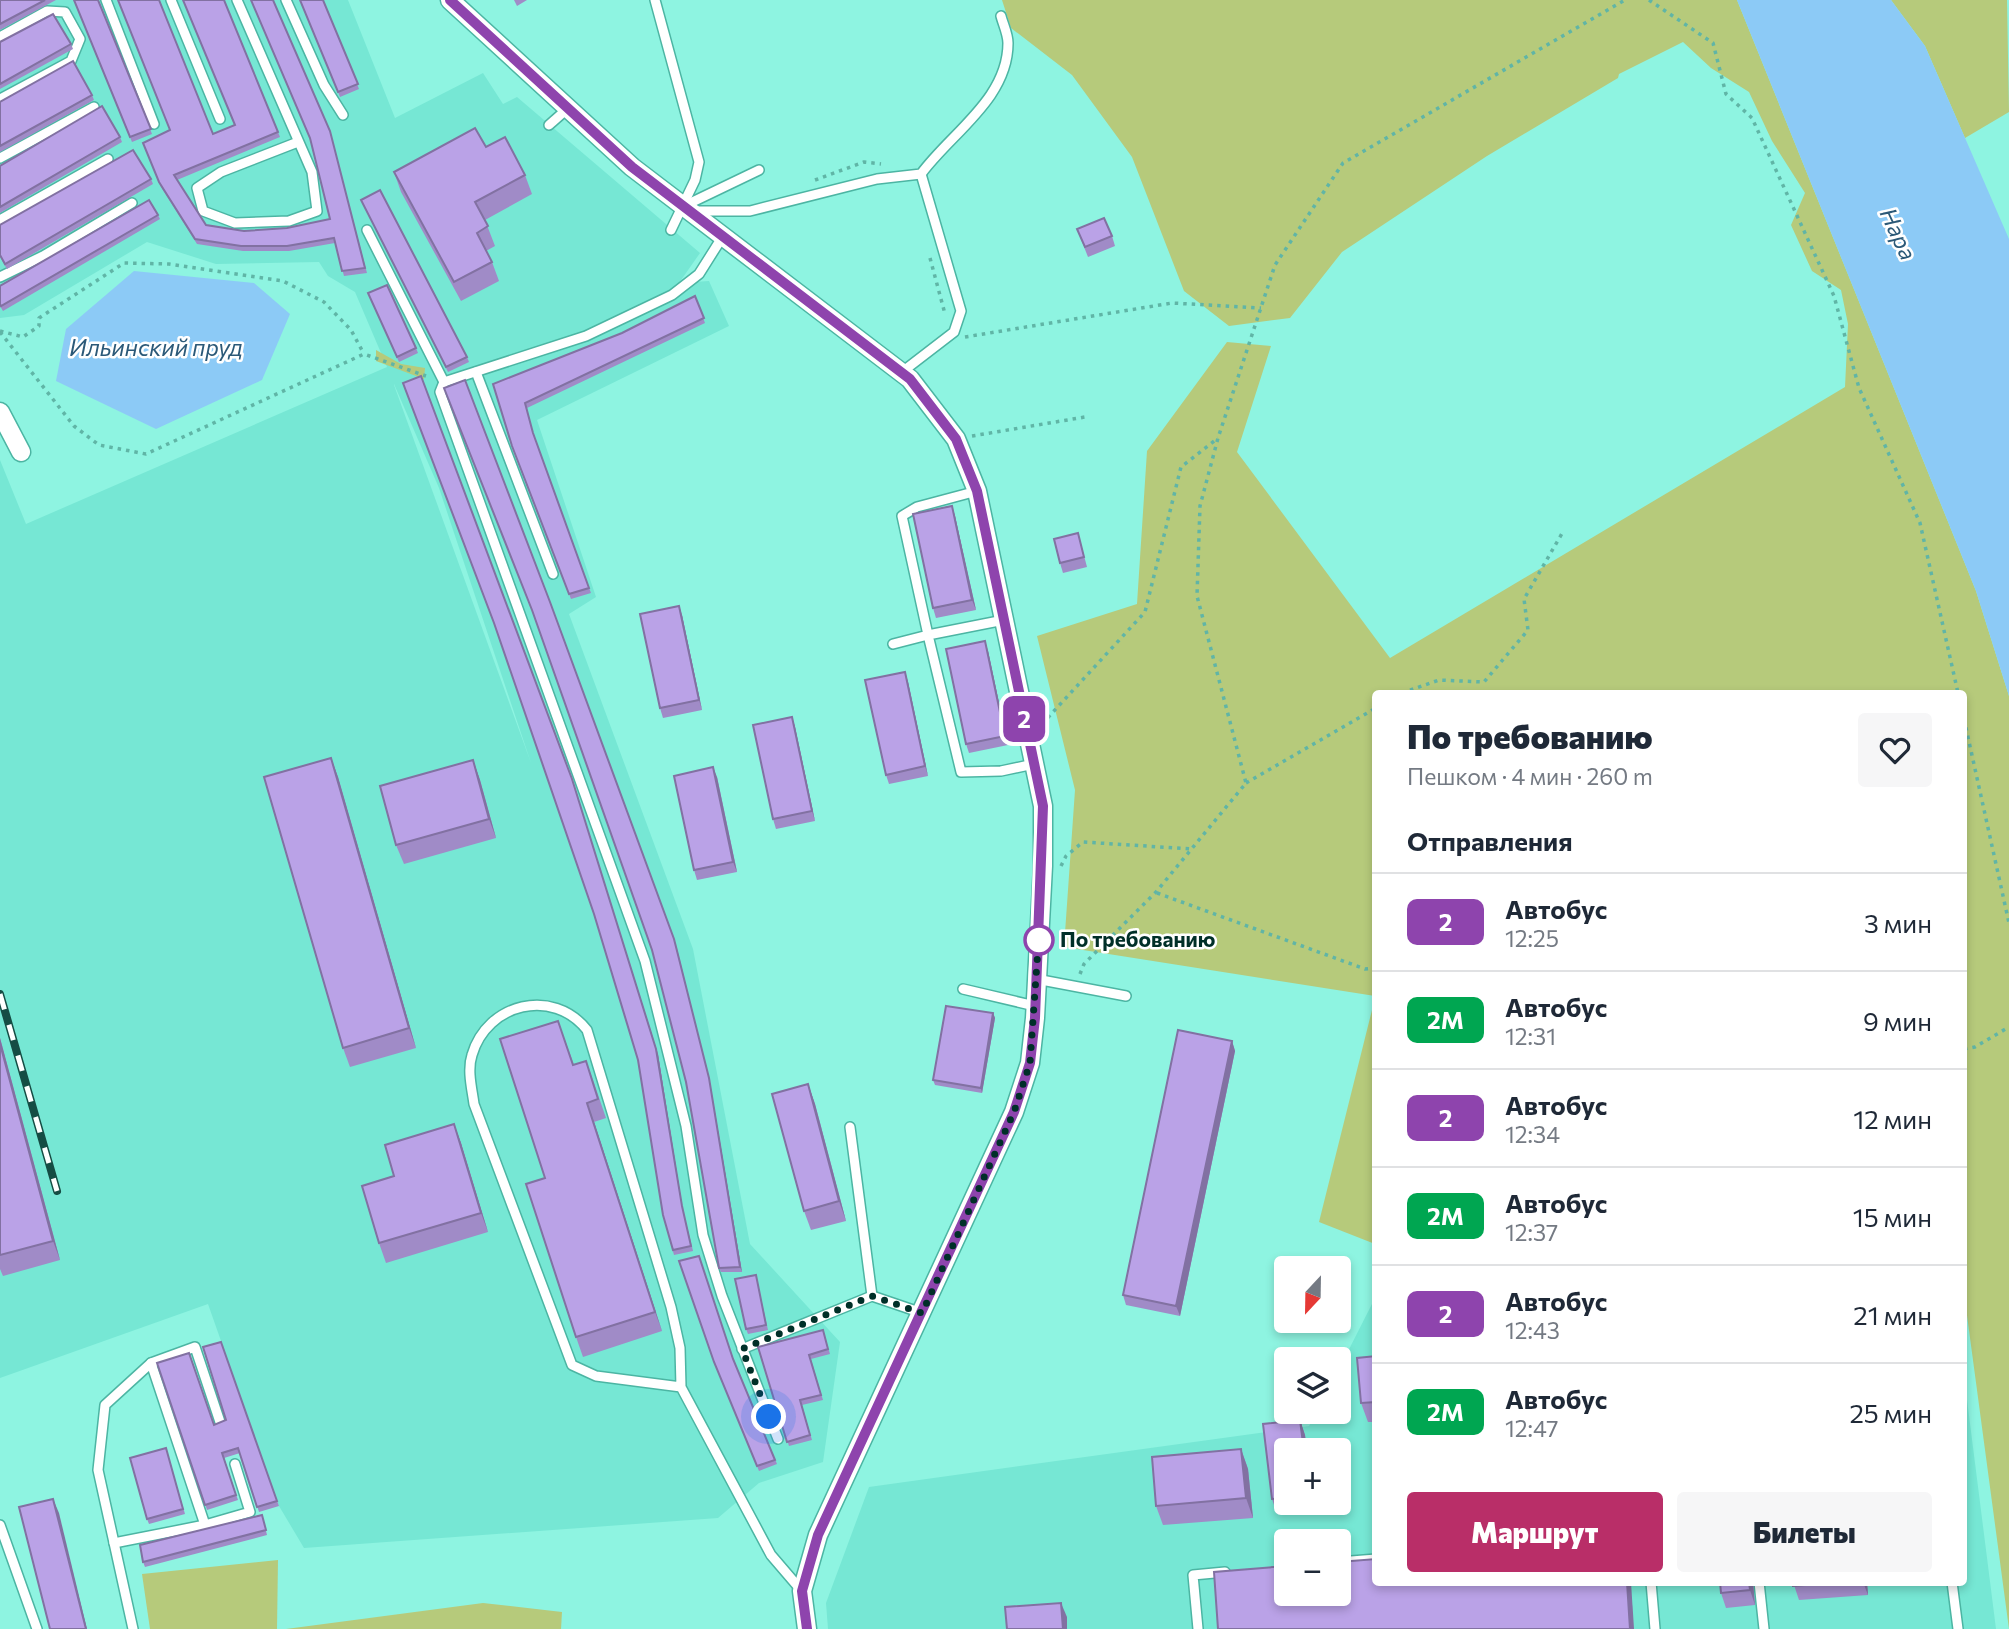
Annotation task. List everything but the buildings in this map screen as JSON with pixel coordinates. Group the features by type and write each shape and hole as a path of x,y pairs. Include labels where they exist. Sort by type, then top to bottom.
{"street":[{"path":"450,0 566,110 632,167 902,372 956,439 977,491 1043,806 1043,866 1030,1063 1014,1112 818,1535 802,1591 807,1629"},
{"path":"0,412 21,452"}],"lane":[{"path":"106,0 154,124"},
{"path":"171,0 220,119"},
{"path":"237,0 312,173 317,211 289,221 235,223 203,211 197,188 221,172 298,142"},
{"path":"286,0 324,85 342,115"},
{"path":"655,0 699,162 687,209 671,230"},
{"path":"0,37 47,11 65,12 80,39 71,61 0,99"},
{"path":"687,209 750,211 877,179 921,174 993,93 1003,70 1008,42 1001,16"},
{"path":"0,159 94,107"},
{"path":"549,125 566,110"},
{"path":"0,220 108,159"},
{"path":"687,209 759,170"},
{"path":"902,372 954,332 961,311 921,174"},
{"path":"0,277 43,256 132,203"},
{"path":"367,230 444,382 440,392 645,961 686,1126 703,1234 742,1349 778,1440"},
{"path":"444,382 586,336 673,295 699,274 723,236"},
{"path":"476,372 553,575"},
{"path":"977,491 917,507 902,516 961,772 1001,771 1034,764"},
{"path":"893,644 1004,620"},
{"path":"1036,979 1126,996"},
{"path":"963,989 1035,1006"},
{"path":"681,1387 596,1376 572,1365 474,1104 470,1059 482,1034 496,1016 523,1008 551,1005 577,1018 587,1030 671,1307 680,1348 681,1387 771,1555 802,1591"},
{"path":"850,1126 872,1296"},
{"path":"742,1349 872,1296 922,1313"},
{"path":"133,1629 97,1470 105,1405 150,1363 195,1348 220,1422"},
{"path":"150,1363 205,1525"},
{"path":"114,1543 205,1525 250,1512 235,1464"},
{"path":"0,1525 37,1629"},
{"path":"1351,1561 1372,1559"},
{"path":"1198,1629 1194,1575 1233,1572"},
{"path":"1651,1586 1655,1629"},
{"path":"1759,1586 1764,1629"},
{"path":"1953,1586 1958,1629"}],"path":[{"path":"1246,783 1197,596 1200,506 1275,265 1343,163 1625,0"},
{"path":"1650,0 1713,43 1726,94 1752,118 1834,296 1859,388 1920,523 1957,690"},
{"path":"809,181 864,162 886,165 903,176"},
{"path":"927,245 942,307 954,332 962,338 1172,303 1261,308"},
{"path":"0,331 23,337 39,326 39,318 124,263 169,264 283,281 324,302 351,330 364,354 444,382"},
{"path":"0,331 74,426 99,445 146,454 214,426 364,354"},
{"path":"956,439 1085,417"},
{"path":"1028,738 1145,612 1181,467 1219,438"},
{"path":"1411,690 1439,680 1484,682 1528,630 1524,599 1564,530"},
{"path":"1076,986 1084,964 1156,892 1246,783 1372,710"},
{"path":"1967,733 2009,923"},
{"path":"1060,867 1066,856 1083,842 1192,849"},
{"path":"1156,892 1365,969 1372,968"},
{"path":"1967,1048 1975,1047 2009,1027"}],"shaded area":[{"path":"0,0 348,0 395,118 483,73 503,104 517,97 700,253 679,283 709,281 729,326 537,420 596,597 569,614 693,949 750,1244 840,1342 823,1462 759,1483 718,1518 304,1548 279,1506 208,1304 0,1378 0,460 26,524 387,367 355,292 328,276 319,262 216,264 147,242 24,315 0,318","holes":["394,384 439,488 531,763"]},
{"path":"1372,1304 1372,1586 1967,1586 1967,1400 1996,1629 828,1629 826,1603 869,1487 1309,1426 1351,1424 1350,1347"}],"green space":[{"path":"1002,0 1737,0 1976,591 2009,696 2009,1629 1967,1315 1967,690 1372,690 1372,996 1064,947 1075,790 1037,636 1137,604 1147,451 1227,342 1271,346 1237,452 1390,658 1845,387 1848,324 1841,290 1812,271 1791,225 1805,193 1772,141 1749,92 1711,68 1683,42 1619,74 1618,78 1487,156 1342,252 1290,318 1229,326 1184,291 1132,157 1072,75 1011,28"},
{"path":"1891,0 2007,0 2009,112 1965,138 1925,46"},
{"path":"376,350 401,364 425,368 424,379 376,361"},
{"path":"1372,1010 1372,1242 1319,1222"},
{"path":"278,1560 277,1629 150,1629 142,1574"},
{"path":"483,1603 562,1612 561,1629 286,1629"}],"water":[{"name":"Нара","path":"1737,0 1891,0 1925,46 2009,239 2009,696 1976,591"},
{"name":"Ильинский пруд","path":"134,271 254,283 290,314 262,380 156,429 56,381 66,329"}],"railway":[{"path":"0,994 57,1191"}],"bus line":[{"name":"2","path":"450,0 566,110 632,167 910,379 956,439 977,491 1043,806 1043,866 1030,1063 1014,1112 808,1560 802,1591 807,1629"}],"place":[{"name":"По требованию","path":"1039,940"}],"route":[{"path":"769,1417 742,1349 872,1296 922,1313 1014,1112 1030,1063 1039,934 1039,940"}]}
